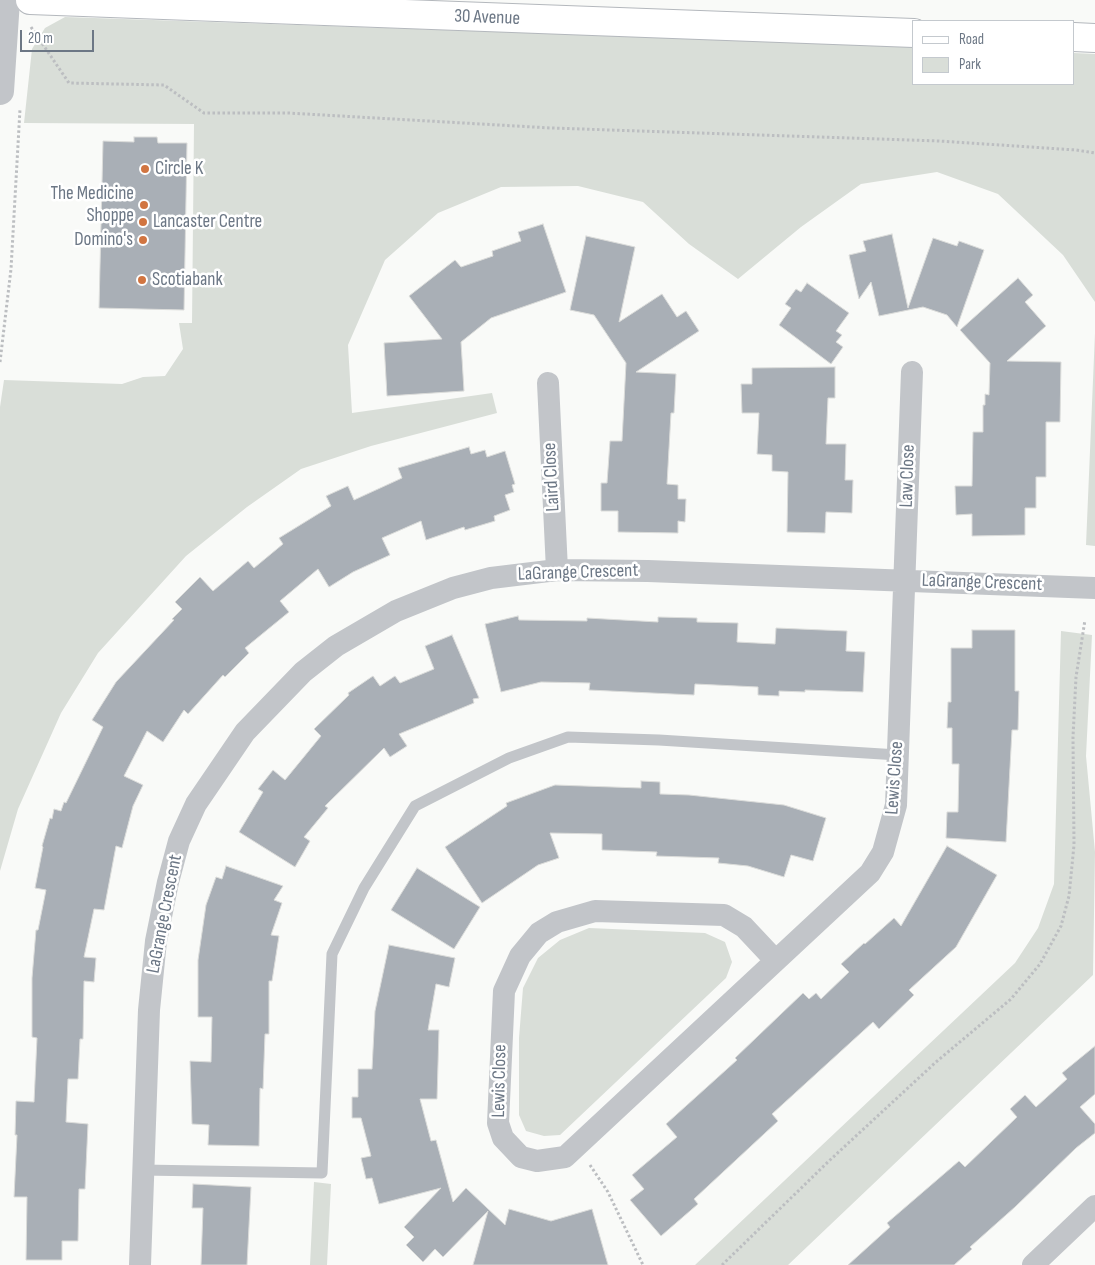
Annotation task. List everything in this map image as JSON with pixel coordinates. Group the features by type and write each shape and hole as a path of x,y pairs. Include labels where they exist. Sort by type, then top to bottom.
{"main road":[{"name":"30 Avenue","path":"29,11 912,32"},
{"path":"1075,37 1095,38"}],"street":[{"path":"6,0 10,97"},
{"name":"Law Close","path":"904,580 912,372"},
{"name":"Laird Close","path":"548,383 557,570"},
{"name":"LaGrange Crescent","path":"140,1265 149,1010 156,941 168,882 179,841 196,804 245,732 303,672 336,646 396,611 453,588 491,578 557,570 648,571 1095,588"},
{"name":"Lewis Close","path":"775,960 744,927 724,915 595,911 556,922 539,934 520,956 504,991 498,1123 503,1138 521,1157 537,1161 565,1157 870,873 883,852 896,805 904,580"},
{"path":"1033,1265 1095,1206"}],"lane":[{"path":"142,1170 322,1172 332,954 364,888 416,806 509,758 568,737 659,740 898,756"}],"path":[{"path":"29,11 37,36 69,83 164,85 204,113 288,113 551,128 939,141 1076,150 1095,153"},
{"path":"27,48 37,36"},
{"path":"0,362 11,268 10,97"},
{"path":"722,1265 879,1114 936,1062 1011,999 1040,964 1049,949 1061,926 1069,896 1074,845 1073,737 1076,677 1085,620"},
{"path":"578,1146 608,1192 643,1265"}],"green space":[{"path":"65,17 912,46 912,85 1075,85 1075,53 1095,54 1095,302 1063,255 998,194 937,172 861,184 801,227 738,279 689,244 643,202 578,186 501,187 438,213 385,260 348,345 352,413 492,393 497,413 371,446 301,469 247,507 186,556 98,653 61,713 18,809 0,871 0,407 4,380 122,384 143,377 165,376 183,349 179,323 192,323 194,124 24,123 32,49 45,28"},
{"path":"1095,333 1095,546 1086,545"},
{"path":"1061,631 1092,635 1086,756 1095,852 1093,975 788,1265 695,1265 1015,963 1038,928 1054,884"},
{"path":"589,928 705,933 725,942 732,962 726,978 560,1135 544,1136 526,1131 519,1115 519,1038 523,988 538,958 560,940"},
{"path":"314,1182 331,1184 327,1265 310,1265"}],"building":[{"path":"134,137 157,137 158,143 187,143 184,310 99,308 103,141 134,142"},
{"path":"543,224 566,292 491,318 461,342 464,391 387,396 384,343 442,339 409,296 455,260 461,267 493,256 492,251 521,241 518,232"},
{"path":"892,234 908,308 933,238 957,246 959,241 984,250 957,327 947,315 923,307 879,316 871,282 859,299 849,255 866,251 863,241"},
{"path":"586,236 635,247 619,322 662,294 677,317 686,311 699,331 636,372 676,374 674,413 671,413 667,484 678,485 678,499 686,499 685,522 678,521 678,533 618,532 618,511 601,511 601,483 607,483 610,441 622,441 626,363 594,315 570,310"},
{"path":"1018,278 1033,295 1025,302 1046,326 1007,361 1061,362 1060,422 1046,422 1046,477 1036,477 1036,508 1025,508 1025,535 972,536 972,514 956,515 955,486 972,486 973,432 983,432 983,405 985,405 985,394 989,395 990,363 960,330"},
{"path":"807,283 849,313 836,331 842,335 836,342 843,347 831,364 779,325 791,308 785,304 796,289 801,292"},
{"path":"835,367 835,398 828,398 826,444 846,444 845,480 853,480 852,513 826,512 825,533 787,532 788,472 772,471 772,455 757,454 759,413 742,413 741,384 752,384 752,368"},
{"path":"469,447 471,454 485,450 487,457 505,451 515,484 512,485 514,492 505,495 510,510 494,516 495,521 465,530 464,527 426,540 421,521 382,538 390,555 353,572 329,587 318,569 280,601 289,612 245,648 249,653 225,677 223,675 188,714 184,710 163,742 147,731 124,776 143,785 133,806 122,848 116,846 104,910 94,909 84,957 96,958 94,982 84,981 83,1039 80,1039 78,1079 68,1079 66,1122 88,1124 85,1189 79,1189 78,1241 62,1241 62,1260 26,1260 27,1197 14,1197 17,1135 15,1135 16,1101 34,1102 37,1038 32,1037 32,978 36,930 38,930 46,890 35,888 42,846 50,818 52,819 54,809 61,811 64,802 66,803 103,727 92,720 116,682 174,620 172,619 182,609 175,602 200,577 213,591 248,561 254,568 283,544 279,538 331,506 326,496 348,486 354,500 402,478 398,468"},
{"path":"518,616 519,620 587,621 587,618 658,622 658,617 697,618 697,622 738,623 737,642 775,644 776,628 847,631 846,651 865,652 863,692 805,690 805,692 779,691 779,696 758,695 758,687 695,684 694,695 589,690 590,683 541,682 501,692 485,624"},
{"path":"972,630 1015,630 1015,691 1019,691 1018,730 1012,730 1006,842 946,838 947,812 958,812 959,764 952,764 952,728 947,728 948,702 951,702 951,648 972,648"},
{"path":"452,635 479,698 473,699 474,703 399,734 407,746 390,757 384,748 325,806 328,808 304,837 310,841 295,867 239,832 263,792 258,789 273,770 285,780 321,736 314,729 349,695 348,693 373,676 380,686 395,676 400,683 434,669 425,646"},
{"path":"641,781 660,782 660,794 689,795 784,805 826,818 813,861 791,855 784,877 748,866 718,863 719,858 656,856 657,852 602,850 602,834 550,833 559,858 538,865 482,903 445,847 507,806 506,803 555,785 641,788"},
{"path":"947,846 997,875 956,947 909,990 914,995 879,1029 873,1022 772,1114 778,1121 694,1199 698,1204 661,1236 630,1200 644,1189 632,1175 677,1137 666,1124 737,1060 735,1058 803,993 809,999 816,993 821,999 849,972 841,964 864,943 894,918 901,926"},
{"path":"226,866 283,886 274,900 282,903 271,935 279,936 272,981 269,981 269,1034 265,1034 263,1089 260,1088 259,1146 208,1145 209,1125 192,1124 190,1061 211,1062 212,1017 198,1017 198,960 206,905 216,877 222,879"},
{"path":"417,868 480,907 454,949 391,910"},
{"path":"389,945 455,958 449,987 436,984 428,1030 439,1030 437,1099 420,1099 431,1141 436,1140 453,1202 466,1188 505,1225 509,1209 551,1221 592,1209 608,1265 473,1265 488,1211 443,1257 435,1249 423,1262 406,1245 414,1237 404,1227 441,1188 379,1204 372,1178 366,1179 361,1158 371,1156 361,1118 352,1118 352,1097 358,1097 358,1069 372,1069 375,1011"},
{"path":"1095,1046 1095,1094 1080,1107 1095,1124 1095,1133 1076,1148 970,1247 972,1249 954,1265 848,1265 890,1227 887,1223 959,1161 965,1167 1017,1117 1010,1109 1025,1095 1036,1107 1067,1079 1062,1073"},
{"path":"193,1184 251,1187 247,1265 201,1265 203,1208 192,1208"}],"place":[{"name":"Circle K","path":"145,169"},
{"name":"The Medicine Shoppe","path":"144,205"},
{"name":"Lancaster Centre","path":"143,222"},
{"name":"Domino's","path":"143,240"},
{"name":"Scotiabank","path":"142,280"}]}
